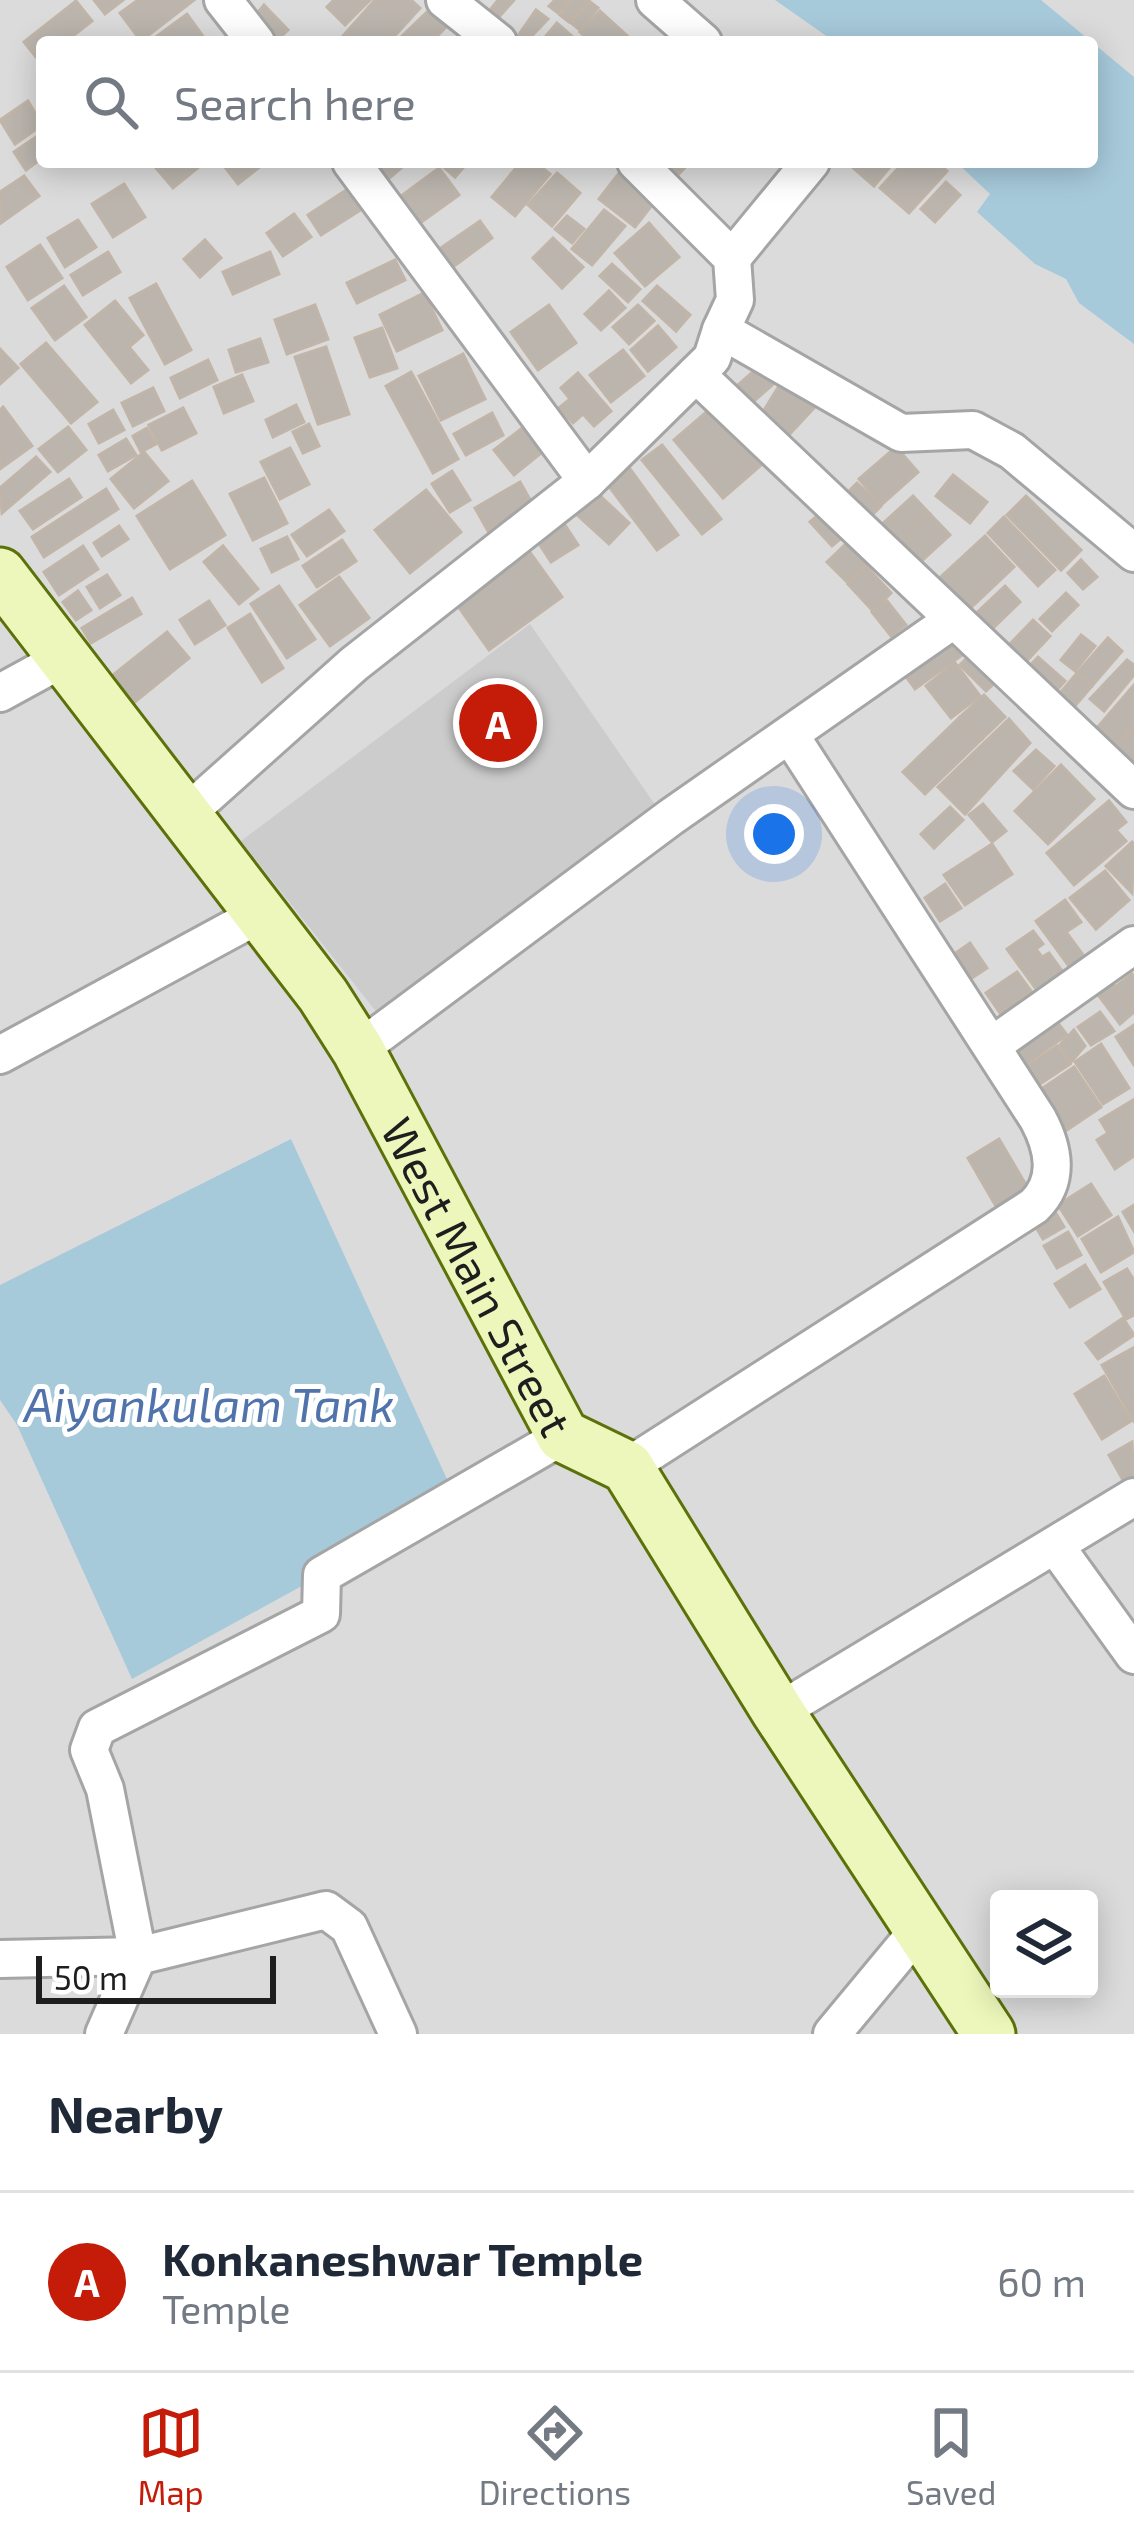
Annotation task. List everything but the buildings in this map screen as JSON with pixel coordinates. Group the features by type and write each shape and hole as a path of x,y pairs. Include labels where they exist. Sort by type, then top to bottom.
{"street":[{"path":"223,0 251,36"},
{"path":"445,0 490,36"},
{"path":"655,0 696,36"},
{"path":"356,168 587,481"},
{"path":"642,168 732,258"},
{"path":"185,815 354,664 587,481 712,358 734,300 732,258 806,168"},
{"path":"721,330 901,434 973,430 1012,451 1134,553"},
{"path":"696,374 1134,790"},
{"name":"West Main Street","path":"0,574 358,1050 563,1436 627,1468 778,1712 989,2034"},
{"path":"358,1050 952,620"},
{"path":"0,693 64,658"},
{"path":"627,1468 1045,1195 1053,1173 1046,1135 994,1044 790,734"},
{"path":"0,1055 260,914"},
{"path":"994,1044 1134,945"},
{"path":"104,2034 138,1955 105,1789 89,1750 97,1728 321,1614 322,1575 563,1436"},
{"path":"778,1712 984,1584 1057,1548 1134,1497"},
{"path":"1057,1548 1134,1654"},
{"path":"0,1958 138,1955 326,1910 349,1927 398,2034"},
{"path":"832,2034 920,1928"}],"shaded area":[{"path":"0,0 1134,0 1134,2034 0,2034"},
{"path":"530,624 667,822 382,1019 241,841"}],"water":[{"path":"775,0 1041,0 1085,36 826,36"},
{"path":"1098,47 1134,77 1134,344 1079,303 1066,279 1035,264 977,212 990,194 962,168 1098,168"},
{"name":"Aiyankulam Tank","path":"291,1139 457,1501 132,1679 17,1425 0,1400 0,1285"}],"place":[{"name":"Konkaneshwar Temple","path":"498,723"}]}
